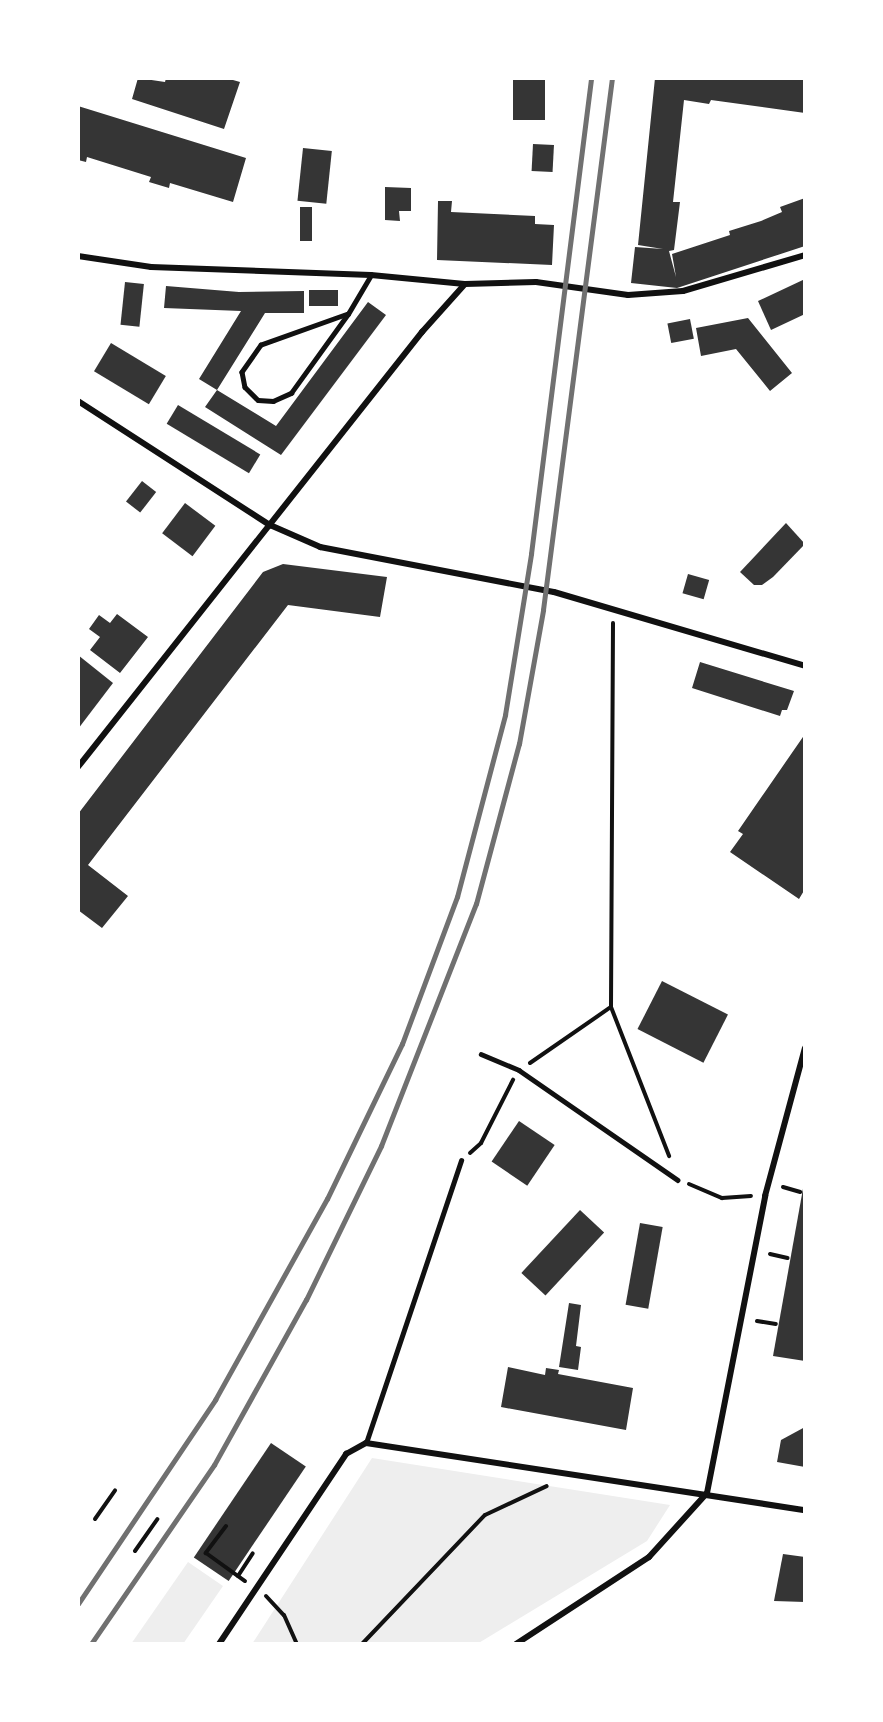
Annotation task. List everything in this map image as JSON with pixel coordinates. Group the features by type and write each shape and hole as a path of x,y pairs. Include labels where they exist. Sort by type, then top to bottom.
{"street":[{"path":"78,256 151,267 371,275 465,284 536,282 628,295 683,291 805,255"},
{"path":"78,767 422,332 465,284"},
{"path":"78,401 270,525 320,547 614,607 805,666"},
{"path":"516,1644 649,1557 707,1493 765,1196 805,1048"},
{"path":"219,1644 346,1454 366,1443 707,1493 805,1510"}],"lane":[{"path":"348,314 261,345 242,372 245,387 258,400 273,401 291,393 348,314 371,275"},
{"path":"481,1054 519,1070 678,1180"},
{"path":"366,1443 460,1161"}],"path":[{"path":"614,607 611,1007 678,1180 722,1198 765,1196"},
{"path":"460,1161 481,1143 502,1096 519,1070 611,1007"},
{"path":"783,1187 800,1192"},
{"path":"770,1254 788,1258"},
{"path":"757,1321 776,1324"},
{"path":"362,1644 485,1515 575,1473"},
{"path":"95,1520 115,1490"},
{"path":"135,1551 157,1519"},
{"path":"226,1526 206,1553 248,1583"},
{"path":"238,1576 253,1553"},
{"path":"265,1595 284,1615 297,1644"}],"shaded area":[{"path":"372,1458 670,1505 647,1541 477,1644 252,1644"},
{"path":"188,1562 223,1586 183,1644 131,1644"}],"building":[{"path":"138,78 165,82 166,78 226,78 240,82 224,129 132,99"},
{"path":"513,78 545,78 545,120 513,120"},
{"path":"655,78 805,78 805,113 711,100 709,104 684,100 673,202 680,202 674,250 669,251 676,277 672,254 730,235 729,231 782,212 780,207 805,198 805,246 677,288 631,283 635,247 663,249 638,245"},
{"path":"78,106 246,158 233,202 170,183 169,188 149,182 151,177 87,157 86,162 78,160"},
{"path":"533,144 554,145 553,172 532,171"},
{"path":"303,148 332,151 326,204 297,201"},
{"path":"385,187 411,188 411,211 399,211 400,221 385,220"},
{"path":"438,201 452,201 451,212 535,216 535,224 554,225 552,265 437,260"},
{"path":"300,207 312,207 312,241 300,241"},
{"path":"805,279 805,314 771,330 758,301"},
{"path":"125,282 144,284 139,327 121,325"},
{"path":"166,286 239,292 304,291 304,313 265,313 217,390 199,379 241,311 164,308"},
{"path":"309,290 338,290 338,306 309,306"},
{"path":"368,302 386,315 281,455 205,407 217,390 276,426"},
{"path":"748,318 792,373 770,391 736,349 701,356 696,328"},
{"path":"690,319 694,339 671,343 667,323"},
{"path":"111,343 166,376 149,404 94,371"},
{"path":"178,405 260,454 249,473 167,424"},
{"path":"142,481 156,492 140,513 126,501"},
{"path":"185,503 215,526 192,556 162,533"},
{"path":"786,523 805,544 773,577 762,585 754,585 740,572"},
{"path":"283,564 387,577 380,617 288,605 88,865 128,896 102,928 78,910 78,814 263,572"},
{"path":"688,574 709,580 704,599 682,593"},
{"path":"117,614 148,637 120,673 90,650 100,637 89,629 99,615 110,623"},
{"path":"78,655 113,683 78,729"},
{"path":"700,662 794,691 787,710 782,710 780,716 692,688"},
{"path":"805,734 805,889 799,899 730,852 743,834 738,831"},
{"path":"662,981 728,1015 703,1063 637,1029"},
{"path":"519,1121 555,1145 527,1186 492,1162"},
{"path":"805,1183 805,1361 773,1356"},
{"path":"580,1210 604,1233 545,1295 521,1273"},
{"path":"640,1223 663,1227 648,1309 626,1305"},
{"path":"569,1303 581,1305 576,1346 581,1347 578,1370 559,1367"},
{"path":"508,1367 545,1375 546,1368 559,1370 558,1374 633,1388 626,1430 501,1407"},
{"path":"805,1427 805,1467 777,1462 781,1440"},
{"path":"271,1443 306,1466 229,1581 194,1557"},
{"path":"783,1554 805,1557 805,1602 774,1601"}],"railway":[{"path":"78,1604 215,1400 327,1199 402,1044 457,897 505,715 531,554 591,78"},
{"path":"91,1644 214,1465 306,1300 381,1146 476,904 519,744 543,610 612,78"}]}
